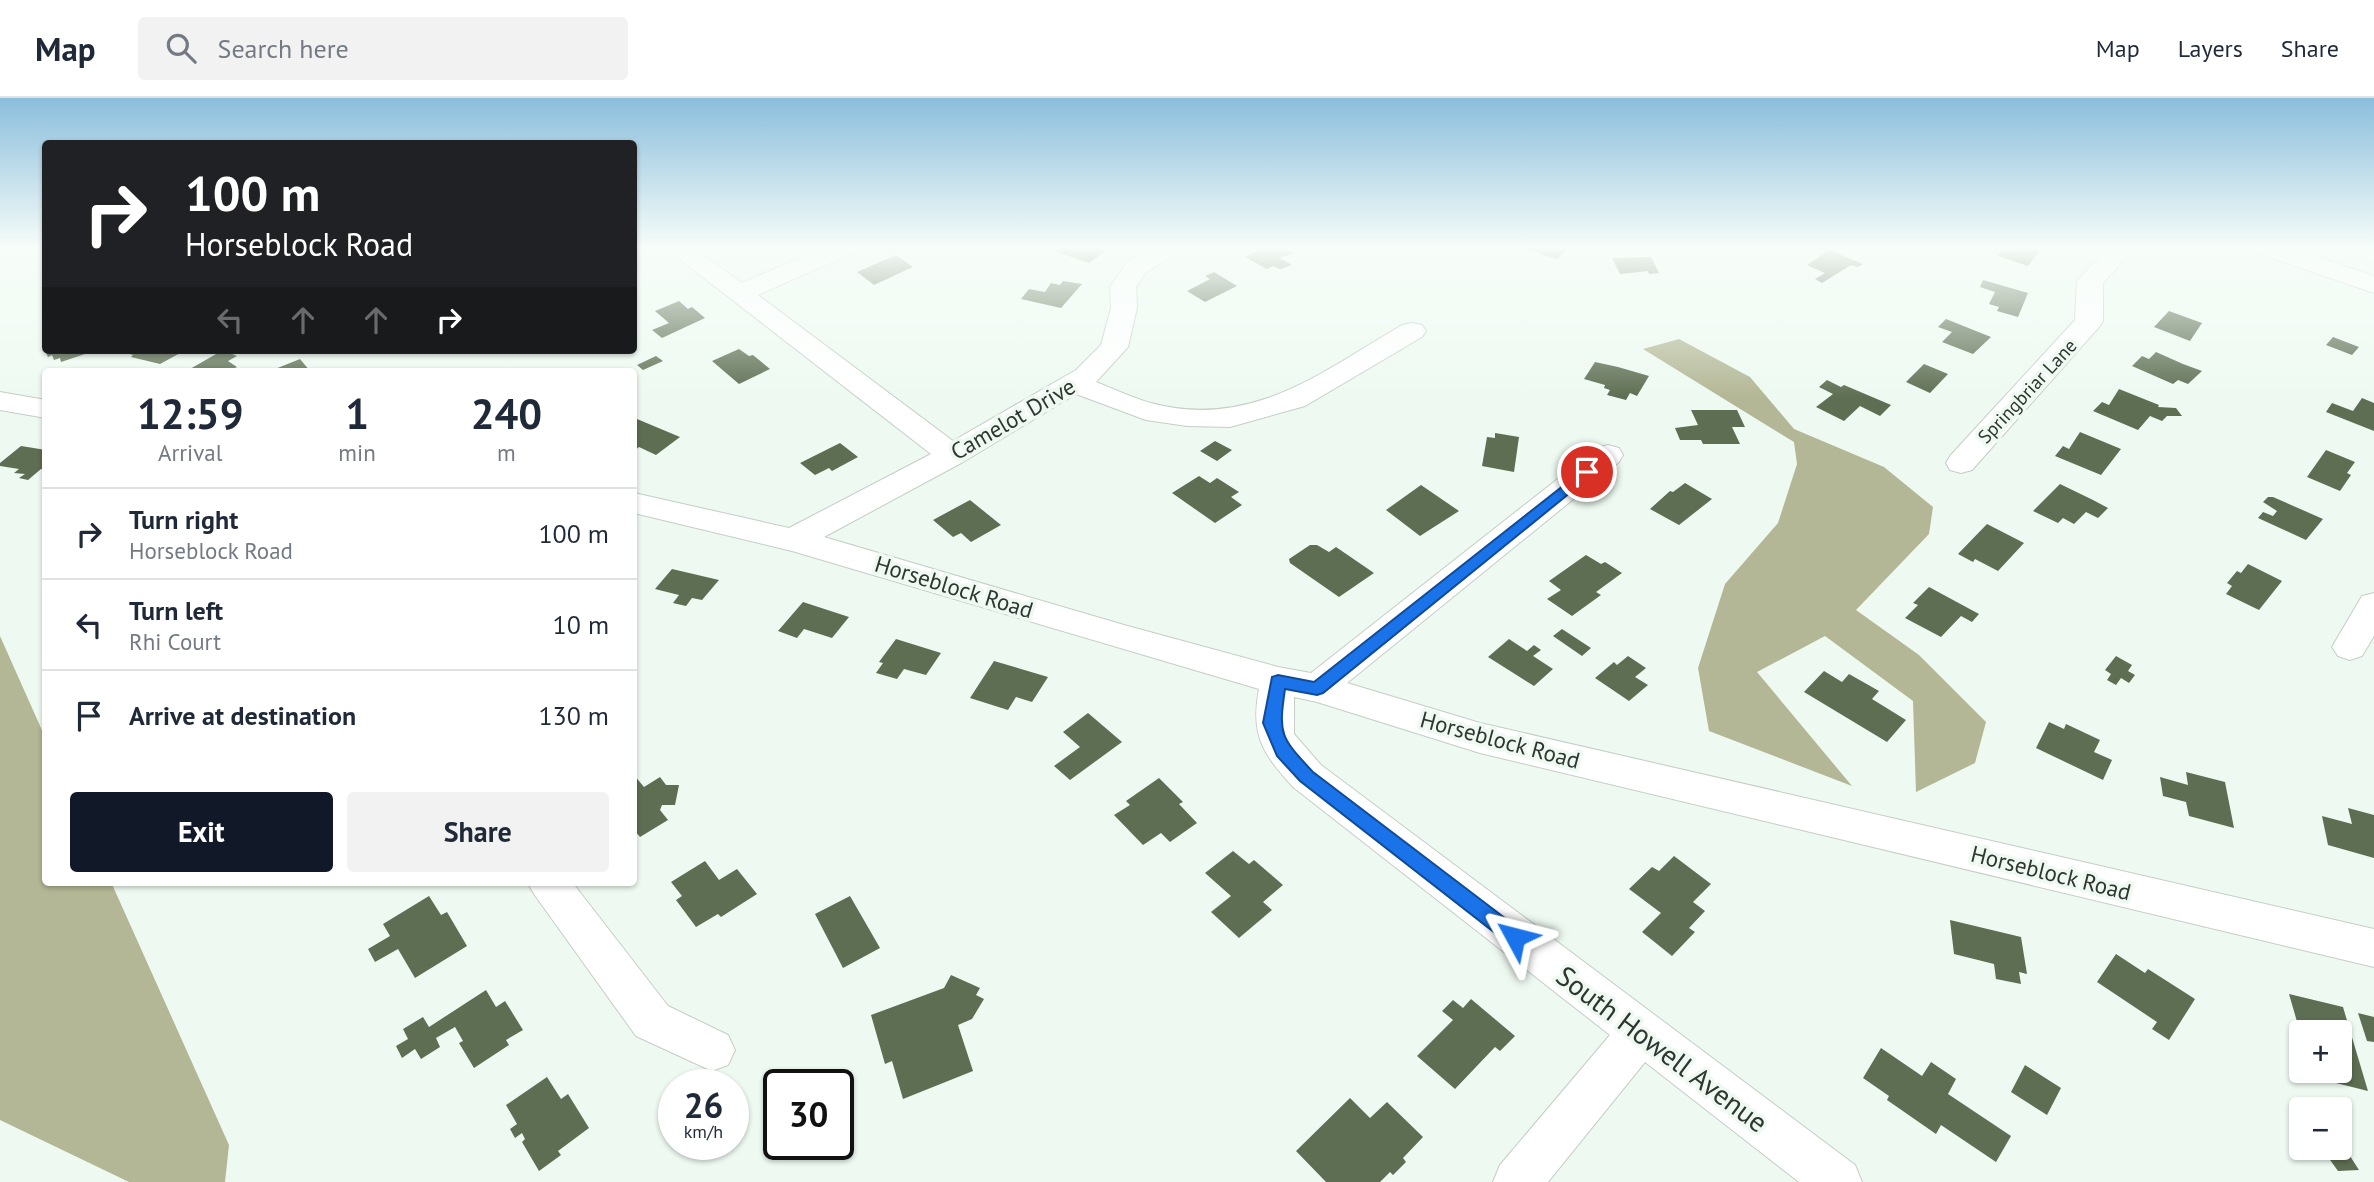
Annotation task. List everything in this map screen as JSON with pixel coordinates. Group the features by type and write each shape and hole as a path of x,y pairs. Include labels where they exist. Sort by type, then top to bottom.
{"street":[{"path":"744,298 952,455"},
{"name":"Camelot Drive","path":"793,540 952,455 1074,383 1103,362 1114,347 1124,308 1124,298"},
{"name":"Springbriar Lane","path":"1961,463 2083,329 2089,321 2090,298"},
{"path":"1074,383 1146,411 1186,417 1230,418 1295,400 1412,331"},
{"path":"0,401 42,408"},
{"path":"1297,685 1608,455"},
{"name":"Horseblock Road","path":"637,504 793,540 1493,741 2374,948"},
{"path":"2350,647 2374,604"},
{"name":"South Howell Avenue","path":"1297,685 1271,723 1283,751 1307,776 1838,1182"},
{"path":"551,886 652,1021 712,1050"},
{"path":"1517,1182 1640,1033"}],"green space":[{"path":"1679,339 1750,377 1794,429 1884,467 1933,507 1929,534 1856,610 1919,655 1986,722 1975,763 1916,792 1913,701 1825,636 1757,672 1852,786 1709,731 1698,668 1725,584 1778,523 1797,464 1794,442 1643,349"},
{"path":"0,636 42,730 42,886 113,886 229,1145 225,1182 129,1182 0,1120"}],"building":[{"path":"1022,298 1070,298 1061,308"},
{"path":"1198,298 1214,298 1205,302"},
{"path":"1992,298 2026,298 2018,317 1997,311 1999,307 1989,304"},
{"path":"679,301 705,318 662,338 652,330 669,323 655,311"},
{"path":"2169,311 2202,323 2190,341 2154,327"},
{"path":"1946,319 1991,337 1973,354 1942,342 1952,332 1938,327"},
{"path":"2333,337 2359,347 2352,355 2326,345"},
{"path":"739,349 749,356 753,355 770,369 739,384 712,361"},
{"path":"2156,352 2202,371 2188,384 2178,380 2173,384 2132,366 2142,356 2149,359"},
{"path":"47,354 85,354 61,362 60,358 54,360 52,355 48,357"},
{"path":"130,354 178,354 160,364 131,357 133,355"},
{"path":"216,354 237,356 228,361 237,367 235,368 192,368"},
{"path":"656,356 663,361 643,370 637,365"},
{"path":"300,359 308,368 278,368"},
{"path":"1595,362 1649,376 1637,396 1630,393 1626,400 1607,395 1610,390 1604,388 1605,385 1584,379"},
{"path":"1924,364 1948,374 1930,393 1906,382"},
{"path":"1827,380 1891,405 1880,416 1860,406 1844,421 1816,407 1833,394 1819,387"},
{"path":"2119,389 2159,405 2158,407 2176,408 2182,416 2167,416 2162,421 2150,416 2138,430 2093,411 2102,402 2109,405"},
{"path":"2362,398 2374,403 2374,431 2326,412 2332,403 2353,411"},
{"path":"1691,410 1737,410 1745,427 1732,427 1740,444 1703,444 1701,440 1680,440 1675,428 1698,425"},
{"path":"637,419 680,437 656,455 639,447 637,449"},
{"path":"2080,432 2121,449 2101,475 2055,456 2063,446 2069,449"},
{"path":"1495,433 1519,437 1514,472 1482,466 1487,437 1495,438"},
{"path":"1215,441 1232,450 1217,461 1200,451"},
{"path":"840,443 858,457 832,471 829,468 815,475 800,463"},
{"path":"21,446 42,449 42,469 28,480 19,478 25,474 14,473 19,469 0,466 0,463"},
{"path":"2326,450 2355,462 2347,473 2351,475 2340,491 2307,477"},
{"path":"1199,476 1210,483 1217,478 1239,492 1231,497 1242,505 1215,523 1172,493"},
{"path":"1685,483 1712,499 1679,525 1650,509 1670,491 1673,492"},
{"path":"2060,484 2108,508 2098,518 2086,512 2074,524 2063,518 2058,523 2033,511"},
{"path":"1421,485 1459,511 1420,536 1386,510"},
{"path":"2268,497 2323,519 2306,540 2258,518 2263,512 2273,516 2277,511 2263,502"},
{"path":"970,500 1001,525 971,542 961,533 953,537 933,520"},
{"path":"1987,524 2024,543 1998,571 1958,554"},
{"path":"1310,545 1317,545 1329,552 1336,547 1374,573 1339,597 1290,563 1289,559"},
{"path":"1586,555 1601,564 1605,562 1622,573 1596,592 1601,595 1572,616 1547,599 1561,590 1549,581"},
{"path":"2248,564 2282,581 2259,610 2226,594 2232,586 2227,583 2237,571 2241,573"},
{"path":"672,569 719,580 702,600 692,598 686,606 673,603 679,595 655,589"},
{"path":"1929,587 1979,614 1972,622 1961,616 1941,637 1905,618 1918,605 1913,603"},
{"path":"803,602 849,617 832,638 804,629 797,638 778,631"},
{"path":"1562,629 1591,648 1582,656 1553,636"},
{"path":"896,639 941,653 926,675 904,669 897,679 876,673 883,663 879,662"},
{"path":"1509,639 1527,651 1534,645 1541,650 1533,656 1553,669 1534,686 1488,657"},
{"path":"1628,656 1646,668 1635,677 1648,685 1629,701 1595,678 1614,662 1617,665"},
{"path":"2116,656 2132,665 2128,671 2135,675 2129,683 2121,678 2116,685 2107,680 2111,674 2105,670"},
{"path":"994,661 1048,677 1032,702 1016,697 1008,710 970,698"},
{"path":"1824,671 1842,682 1849,674 1879,691 1872,699 1906,720 1887,742 1804,692"},
{"path":"1088,713 1122,742 1070,780 1054,766 1080,747 1063,732"},
{"path":"2049,722 2064,729 2066,724 2100,740 2094,752 2112,760 2103,780 2036,748"},
{"path":"2186,772 2225,782 2234,828 2189,816 2186,802 2163,796 2160,777 2188,785"},
{"path":"660,777 666,785 679,785 675,805 662,805 660,810 668,820 640,837 637,834 637,779 644,787"},
{"path":"1159,778 1183,802 1179,804 1197,823 1170,842 1161,833 1143,845 1114,815 1130,805 1126,801"},
{"path":"2348,808 2374,815 2374,858 2328,845 2322,816 2352,824"},
{"path":"1233,851 1249,864 1254,860 1283,885 1263,902 1272,910 1239,938 1211,912 1231,896 1205,873"},
{"path":"1674,856 1711,884 1693,902 1705,911 1689,928 1695,932 1672,956 1642,932 1661,913 1629,889 1652,867 1659,871"},
{"path":"705,861 719,880 737,869 757,894 721,917 718,914 696,927 676,900 682,896 671,882"},
{"path":"429,896 441,915 447,912 467,946 415,978 398,949 375,962 368,949 390,936 383,924"},
{"path":"850,896 880,948 843,968 815,914"},
{"path":"1950,920 2021,937 2027,974 2019,972 2021,984 1996,979 1994,964 1954,954"},
{"path":"2116,954 2145,973 2148,969 2195,999 2169,1040 2152,1029 2157,1022 2097,982"},
{"path":"951,975 980,988 976,995 984,999 972,1019 958,1025 973,1071 903,1099 892,1061 885,1064 871,1015 944,988"},
{"path":"486,990 496,1007 505,1001 523,1030 506,1040 509,1045 474,1068 459,1043 463,1041 455,1027 436,1038 440,1047 421,1059 415,1049 402,1058 396,1046 408,1039 403,1029 423,1017 429,1027"},
{"path":"2289,994 2343,1007 2347,1020 2297,1020"},
{"path":"1471,999 1515,1036 1500,1051 1495,1047 1455,1089 1417,1056 1453,1020 1442,1011 1453,1000 1463,1008"},
{"path":"2358,1013 2374,1017 2374,1042 2367,1041"},
{"path":"2352,1037 2368,1091 2336,1083 2352,1083"},
{"path":"1881,1048 1922,1076 1931,1062 1956,1079 1948,1094 2011,1136 1996,1162 1941,1125 1936,1134 1887,1100 1889,1096 1863,1078"},
{"path":"2025,1065 2061,1088 2047,1115 2011,1092"},
{"path":"547,1077 561,1099 568,1094 589,1128 558,1151 561,1155 539,1171 522,1142 525,1139 522,1133 515,1138 510,1129 517,1124 506,1105"},
{"path":"1350,1098 1370,1118 1387,1102 1423,1137 1403,1158 1406,1162 1393,1175 1390,1172 1380,1182 1326,1182 1296,1151"},
{"path":"2352,1159 2359,1170 2338,1171 2330,1160"}],"route":[{"path":"1515,937 1307,776 1283,751 1271,723 1278,681 1317,688 1587,472"}]}
